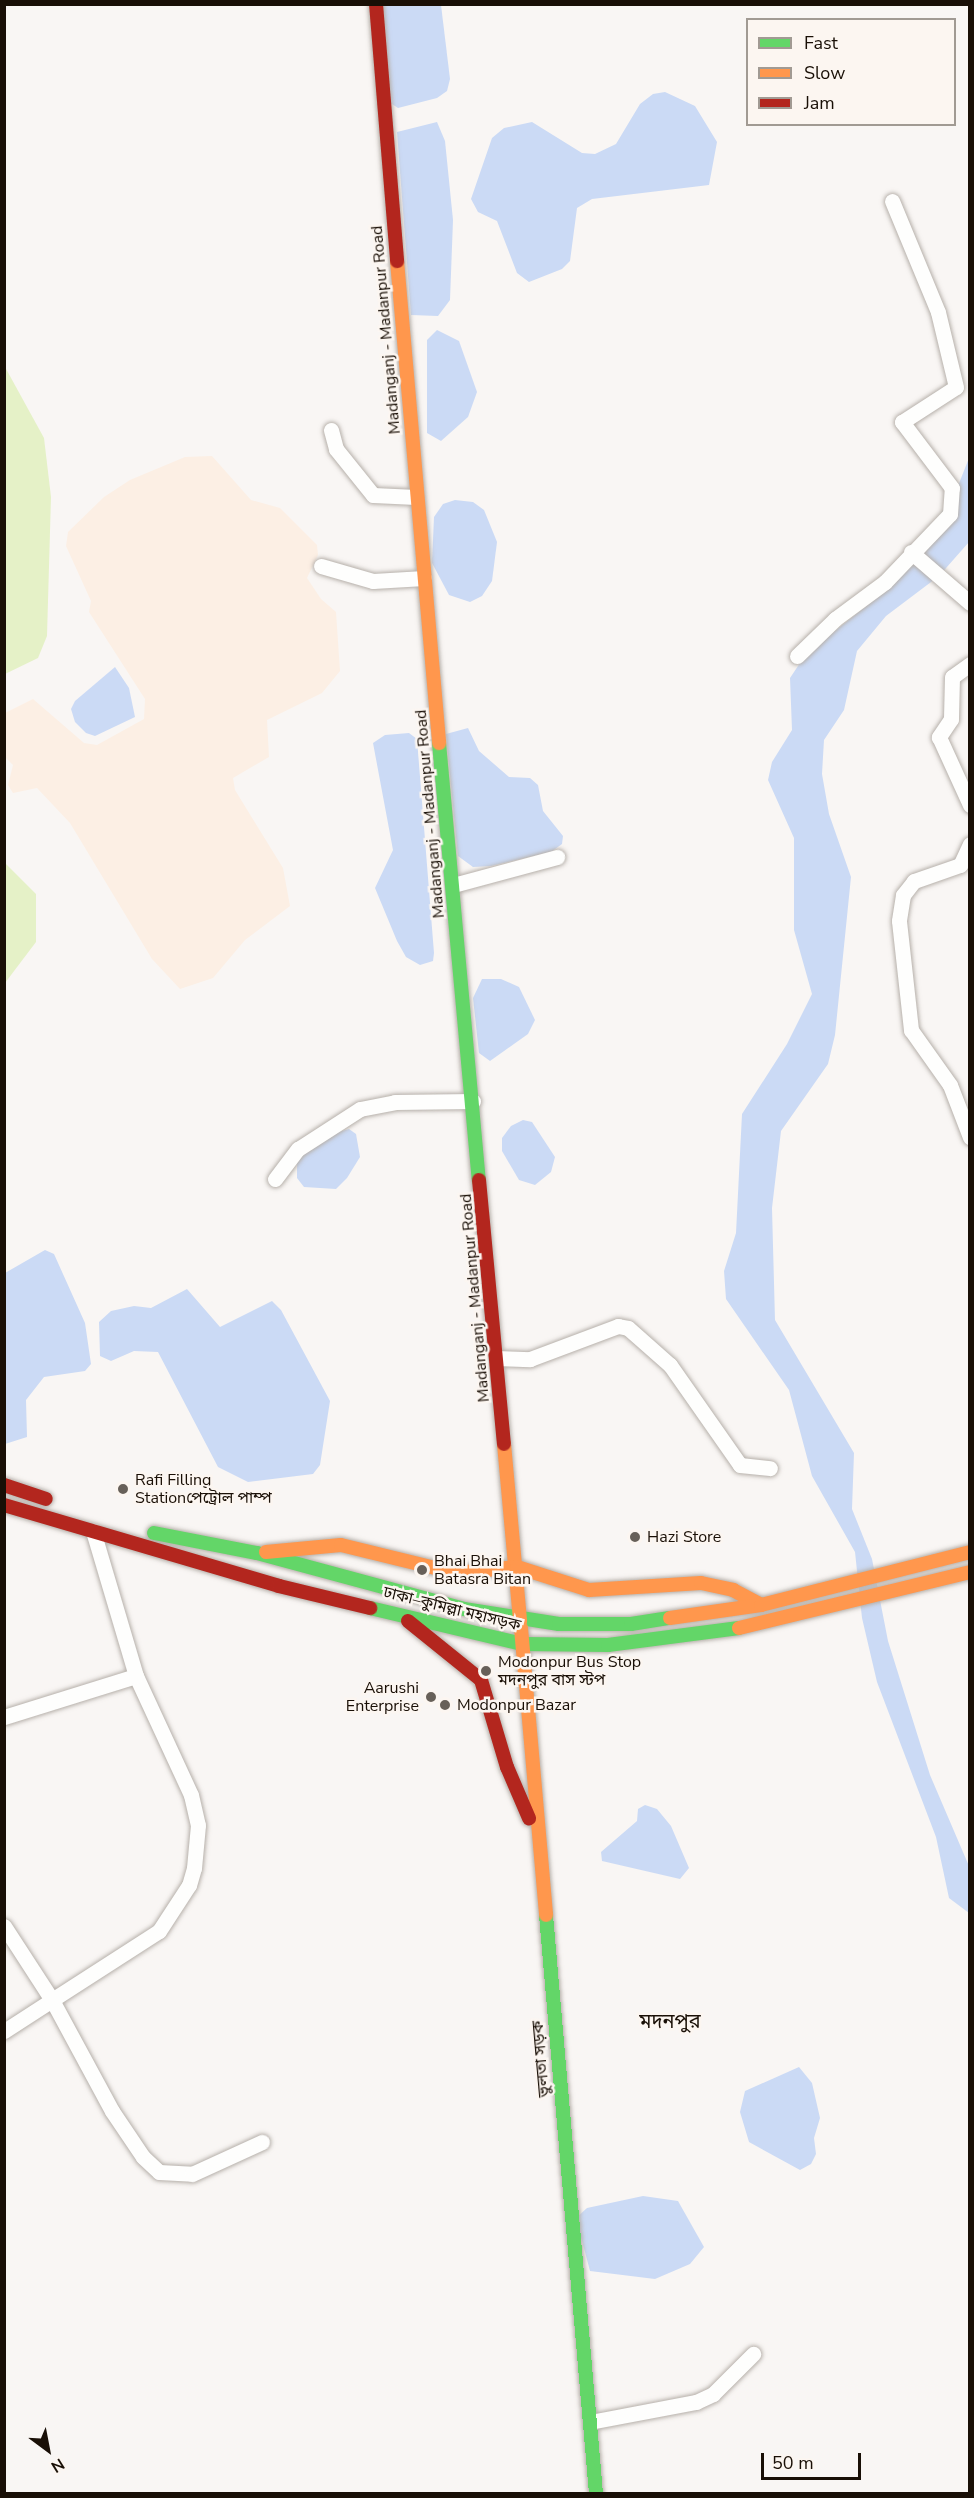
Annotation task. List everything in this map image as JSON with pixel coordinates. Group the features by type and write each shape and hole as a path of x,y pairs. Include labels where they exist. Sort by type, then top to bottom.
{"main road":[{"name":"Madanganj - Madanpur Road","path":"376,4 416,497 517,1567 520,1621"},
{"path":"4,1485 60,1504"},
{"name":"ঢাকা–কুমিল্লা মহাসড়ক","path":"4,1505 279,1586 392,1609 522,1644 643,1640 738,1628 969,1572"},
{"name":"ঢাকা–কুমিল্লা মহাসড়ক","path":"93,1515 137,1529 257,1553 520,1621 631,1624 761,1605 969,1552"},
{"path":"257,1553 313,1544 341,1545 456,1573 517,1567 589,1590 701,1583 733,1590 761,1605"},
{"path":"392,1609 481,1680 507,1767 537,1836"},
{"name":"ভুলতা সড়ক","path":"520,1621 596,2493"}],"street":[{"path":"797,656 835,619 885,582 950,514 952,488 902,422 956,387 938,312 892,201"},
{"path":"331,430 336,450 373,495 416,497"},
{"path":"911,553 969,603"},
{"path":"321,566 373,581 424,578"},
{"path":"969,664 952,677 951,719 939,737 969,805"},
{"path":"969,844 960,865 914,881 903,895 899,921 911,1030 950,1085 969,1137"},
{"path":"453,885 557,857"},
{"path":"275,1179 298,1149 360,1109 395,1102 473,1101"},
{"path":"496,1358 530,1359 618,1326 628,1328 670,1365 740,1465 770,1468"},
{"path":"4,2031 159,1931 189,1885 194,1868 198,1825 191,1795 136,1676 93,1531"},
{"path":"4,1717 136,1676"},
{"path":"4,1926 52,2000 112,2111 143,2157 159,2172 192,2174 262,2142"},
{"path":"590,2422 696,2402 713,2394 753,2354"}],"shaded area":[{"path":"212,456 251,500 280,508 317,545 318,555 307,578 321,599 336,612 340,671 322,693 267,720 269,757 233,778 235,790 283,868 290,906 245,940 213,978 180,989 152,959 70,823 37,788 13,793 8,785 13,765 5,757 5,713 33,699 84,743 97,745 144,719 145,699 89,612 91,601 66,546 68,532 104,497 130,480 185,457"}],"green space":[{"path":"5,367 44,438 51,497 47,636 38,658 5,674"},
{"path":"5,863 36,894 36,942 5,983"}],"water":[{"path":"379,5 441,5 450,79 447,91 437,98 398,108 389,102"},
{"path":"665,92 695,106 717,142 709,185 592,199 577,208 570,261 562,269 529,282 517,273 497,221 478,212 471,199 492,138 504,128 532,122 582,153 595,154 616,144 640,104 653,94"},
{"path":"437,122 445,141 453,220 450,300 438,316 411,315 397,132"},
{"path":"437,330 459,341 477,392 468,417 441,441 427,433 427,340"},
{"path":"969,458 969,542 939,576 886,616 857,651 844,710 824,740 822,774 829,814 851,877 835,1035 828,1064 781,1131 772,1208 775,1320 854,1453 852,1509 872,1559 888,1641 930,1775 969,1866 969,1913 949,1898 936,1837 877,1682 862,1618 855,1552 812,1476 789,1390 726,1299 724,1271 736,1233 742,1114 787,1044 812,994 794,930 794,838 768,780 772,762 792,730 790,678 806,654 894,584 956,491"},
{"path":"455,500 473,502 484,510 497,542 492,581 482,596 470,602 449,595 432,563 434,517 443,504"},
{"path":"115,667 129,688 135,717 95,736 86,733 75,722 71,709 75,701"},
{"path":"468,728 479,751 509,777 530,778 538,785 543,811 563,836 562,844 551,852 491,866 473,867 458,856 446,734"},
{"path":"409,733 417,739 434,953 433,961 420,965 406,957 375,888 393,850 373,743 385,735"},
{"path":"482,979 501,979 519,987 535,1020 528,1034 490,1061 479,1053 473,998"},
{"path":"523,1120 532,1122 555,1157 551,1172 535,1185 519,1180 502,1151 502,1138 511,1126"},
{"path":"349,1129 356,1134 360,1157 347,1178 336,1189 304,1187 297,1178 297,1158 328,1135"},
{"path":"45,1250 54,1254 85,1323 91,1364 85,1371 44,1377 26,1400 27,1437 5,1444 5,1273"},
{"path":"187,1289 220,1327 272,1301 281,1310 330,1401 320,1465 313,1474 248,1482 218,1467 158,1352 134,1351 111,1361 100,1356 99,1322 111,1311 134,1306 151,1308"},
{"path":"645,1805 657,1809 671,1826 689,1868 680,1879 602,1861 601,1852 637,1821 638,1809"},
{"path":"799,2067 812,2083 820,2118 814,2138 816,2154 811,2164 800,2170 749,2142 740,2112 745,2091"},
{"path":"643,2196 678,2201 704,2247 690,2264 655,2279 590,2271 576,2218 587,2208"}],"traffic: fast":[{"path":"439,743 479,1180"},
{"path":"154,1533 257,1553 464,1609 559,1624 631,1624 670,1618"},
{"path":"370,1608 522,1644 608,1645 739,1628"},
{"path":"546,1915 596,2494"}],"traffic: slow":[{"path":"397,261 439,743"},
{"path":"504,1444 520,1621"},
{"path":"266,1552 341,1545 456,1573 517,1567 589,1590 701,1583 733,1590 761,1605"},
{"path":"670,1618 761,1605 970,1552"},
{"path":"739,1628 970,1572"},
{"path":"521,1628 546,1915"}],"traffic: jam":[{"path":"376,4 397,261"},
{"path":"479,1180 504,1444"},
{"path":"4,1485 46,1499"},
{"path":"4,1505 279,1586 370,1608"},
{"path":"408,1621 481,1680 507,1767 529,1818"}],"place":[{"name":"Rafi Filling Stationপেট্রোল পাম্প","path":"123,1489"},
{"name":"Hazi Store","path":"635,1537"},
{"name":"Bhai Bhai Batasra Bitan","path":"422,1570"},
{"name":"Modonpur Bus Stop মদনপুর বাস স্টপ","path":"486,1671"},
{"name":"Aarushi Enterprise","path":"431,1697"},
{"name":"Modonpur Bazar","path":"445,1705"}],"district":[{"name":"মদনপুর","path":"670,2021"}]}
